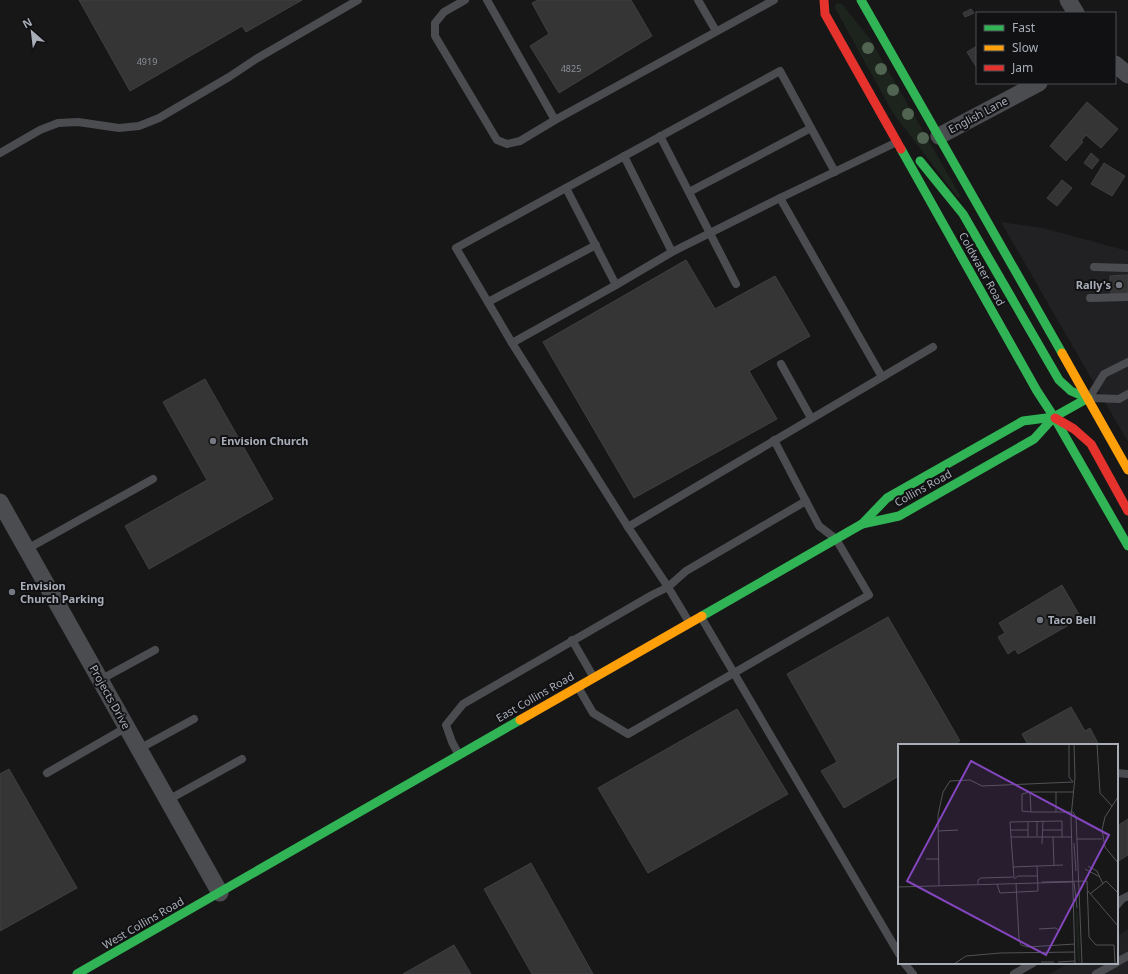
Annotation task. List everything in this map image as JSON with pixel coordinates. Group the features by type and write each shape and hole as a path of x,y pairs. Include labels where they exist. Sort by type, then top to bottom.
{"main road":[{"name":"Coldwater Road","path":"824,0 825,14 1037,391 1054,417 1128,546"},
{"path":"861,0 1128,470"},
{"path":"897,142 911,149 962,214 1059,380 1071,391 1088,398"},
{"name":"Collins Road","path":"862,524 899,516 912,509 1034,439 1054,417 1088,398"},
{"path":"1054,417 1070,425 1084,436 1093,448 1128,511"},
{"name":"Collins Road","path":"862,524 887,498 1023,421 1054,417"},
{"name":"East Collins Road","path":"220,893 862,524"},
{"name":"West Collins Road","path":"77,974 220,893"}],"street":[{"path":"1068,0 1075,12"},
{"path":"1116,65 1128,75"},
{"name":"English Lane","path":"939,136 1037,84"},
{"name":"Projects Drive","path":"0,502 220,893"}],"lane":[{"path":"0,152 40,130 58,123 78,122 119,128 139,126 159,118 229,78 256,59 358,0"},
{"path":"466,0 444,12 435,23 435,36 497,140 507,144 520,142 555,120 774,0"},
{"path":"487,0 555,120"},
{"path":"698,0 716,31"},
{"path":"689,623 668,587 628,527 512,343 456,248 780,71 835,172"},
{"path":"689,192 811,128"},
{"path":"660,136 736,284"},
{"path":"512,343 672,252 897,142"},
{"path":"624,156 672,252"},
{"path":"566,188 616,285"},
{"path":"780,198 882,377"},
{"path":"488,302 596,245"},
{"path":"1094,267 1128,268"},
{"path":"1090,298 1128,297"},
{"path":"628,527 934,347"},
{"path":"1128,362 1104,374 1088,398 1119,400 1128,394"},
{"path":"781,364 811,418"},
{"path":"577,687 593,713 628,734 869,595 836,539 819,526 774,440"},
{"path":"27,549 153,479"},
{"path":"459,755 452,742 446,725 463,704 572,640 668,587 686,571 806,501"},
{"path":"700,616 898,952"},
{"path":"572,640 594,678"},
{"path":"100,680 154,650"},
{"path":"139,749 194,719"},
{"path":"47,773 127,727"},
{"path":"168,800 242,759"},
{"path":"1118,772 1128,774"},
{"path":"1118,904 1122,899 1128,896"},
{"path":"1118,962 1128,956"},
{"path":"905,964 913,974"},
{"path":"1014,974 1031,964"},
{"path":"1096,974 1114,964"}],"shaded area":[{"path":"836,4 842,4 870,39 961,197 958,198 893,113 835,8"},
{"path":"1001,222 1043,228 1128,251 1128,442"},
{"path":"1128,929 1128,974 1049,974 1067,964 1118,964 1118,935"}],"building":[{"path":"79,0 302,0 246,32 242,26 130,91"},
{"path":"538,0 631,0 652,36 559,93 530,46 549,34 532,3"},
{"path":"971,9 974,13 965,17 963,13"},
{"path":"976,47 976,66 967,52"},
{"path":"1087,102 1118,129 1101,148 1086,135 1081,141 1083,142 1066,161 1050,146"},
{"path":"1091,153 1099,160 1092,169 1084,163"},
{"path":"1104,163 1125,176 1112,196 1091,184"},
{"path":"1062,180 1072,188 1057,206 1047,198"},
{"path":"686,260 715,309 775,276 810,336 749,371 777,419 634,498 543,342"},
{"name":"Rally's","path":"1128,275 1128,293 1111,294 1110,276"},
{"name":"Envision Church","path":"205,379 273,499 149,569 125,526 207,480 163,402"},
{"name":"Taco Bell","path":"1062,585 1081,618 1018,654 1015,649 1008,654 998,637 1005,633 999,623"},
{"path":"888,617 960,741 955,744 898,744 898,777 844,808 821,771 837,762 787,674"},
{"path":"1071,707 1085,731 1090,728 1098,744 1027,744 1022,734"},
{"path":"737,709 788,794 648,873 598,788"},
{"path":"9,769 77,888 0,931 0,774"},
{"path":"1128,819 1128,855 1118,861 1118,825"},
{"path":"531,863 593,974 532,974 484,889"},
{"path":"454,945 471,974 403,974"}],"traffic: fast":[{"path":"861,0 1062,353"},
{"path":"901,149 1037,391 1054,417 1128,546"},
{"path":"920,161 963,214 1059,380 1071,391 1087,398"},
{"path":"862,524 899,516 1034,439 1054,417 1088,398"},
{"path":"702,616 862,524 887,498 1023,421 1054,417"},
{"path":"77,974 520,720"}],"traffic: slow":[{"path":"1062,353 1128,470"},
{"path":"520,720 702,616"}],"traffic: jam":[{"path":"824,0 825,14 901,149"},
{"path":"1055,418 1074,429 1091,444 1128,511"}],"place":[{"name":"Rally's","path":"1119,285"},
{"name":"Envision Church","path":"213,441"},
{"name":"Envision Church Parking","path":"12,592"},
{"name":"Taco Bell","path":"1040,620"}]}
